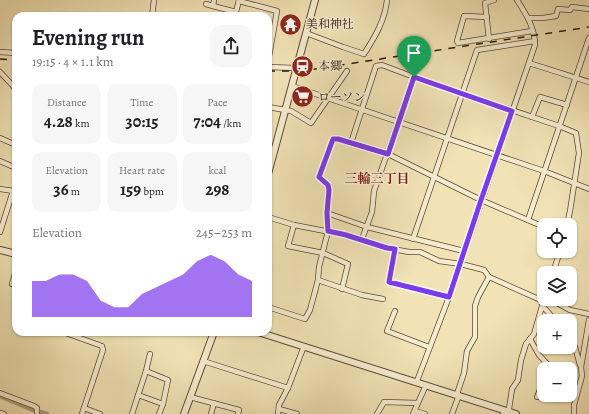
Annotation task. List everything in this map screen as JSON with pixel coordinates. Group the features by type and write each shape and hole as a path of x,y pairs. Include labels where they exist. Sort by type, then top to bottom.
{"street":[{"path":"152,12 154,0"},
{"path":"213,6 214,0"},
{"path":"272,159 315,0"},
{"path":"306,33 364,54 378,33 387,0"},
{"path":"489,39 485,3 494,0"},
{"path":"417,382 461,264 464,251 535,41 528,18 517,0"},
{"path":"206,4 236,12 239,1 277,11 272,39"},
{"path":"528,18 556,16 558,9 589,9"},
{"path":"487,17 464,16 457,41 458,43 532,31"},
{"path":"528,220 589,38"},
{"path":"413,239 477,50 535,41"},
{"path":"0,52 12,53"},
{"path":"529,62 589,82"},
{"path":"350,143 376,66 382,65 576,133 579,153 568,218"},
{"path":"272,67 296,68"},
{"path":"272,107 285,109 300,115 311,123 347,71"},
{"path":"0,72 12,85"},
{"path":"362,239 372,212 374,191 414,77"},
{"path":"292,86 544,171 589,189"},
{"path":"532,117 540,97 566,104"},
{"path":"0,138 12,143"},
{"path":"272,308 305,319 310,310 328,231 328,185 319,177 333,139 338,139 388,154 481,200 537,224"},
{"path":"0,161 12,166"},
{"path":"0,189 12,191"},
{"path":"0,232 12,199"},
{"path":"327,213 367,227 464,251"},
{"path":"272,218 294,225 362,239 387,248 420,252 439,261 461,264 484,270 489,277 537,299"},
{"path":"294,225 288,246 323,253 348,264 342,289"},
{"path":"395,249 389,282 449,297"},
{"path":"0,250 12,253"},
{"path":"452,414 464,373 467,352 475,337 475,306 478,297 489,277"},
{"path":"318,280 342,289 383,300"},
{"path":"504,412 509,409 512,389 518,380 520,360 526,344 534,334 542,306"},
{"path":"563,306 570,310 589,314"},
{"path":"395,311 387,331 429,347"},
{"path":"581,367 589,320"},
{"path":"79,336 102,346 103,350 82,414"},
{"path":"184,414 212,336"},
{"path":"271,336 458,395 504,412 516,414"},
{"path":"530,339 545,362"},
{"path":"278,414 279,404 288,388 304,346"},
{"path":"132,414 150,354"},
{"path":"577,354 582,376 577,394"},
{"path":"203,361 288,388"},
{"path":"146,371 168,380 163,404 159,414"},
{"path":"425,414 414,412 426,385"},
{"path":"0,393 34,406 37,408 37,414"},
{"path":"138,395 163,404"},
{"path":"190,397 239,410 238,414"},
{"path":"377,414 384,402 418,403"},
{"path":"574,414 575,402"},
{"path":"211,414 214,404"},
{"path":"84,408 100,414"},
{"path":"279,408 297,414"},
{"path":"0,413 4,414"}],"waterway":[{"path":"0,396 33,410"},
{"path":"40,412 47,414"}],"railway":[{"path":"272,71 315,69 589,27"},
{"path":"0,59 12,60"}],"place":[{"name":"美和神社","path":"290,24"},
{"name":"本郷","path":"303,66"},
{"name":"ローソン","path":"302,97"}],"district":[{"name":"三輪三丁目","path":"377,178"}],"route":[{"path":"414,77 512,111 449,297 389,282 395,249 328,231 327,213 329,190 328,185 319,177 333,139 338,139 388,154 414,77"}]}
